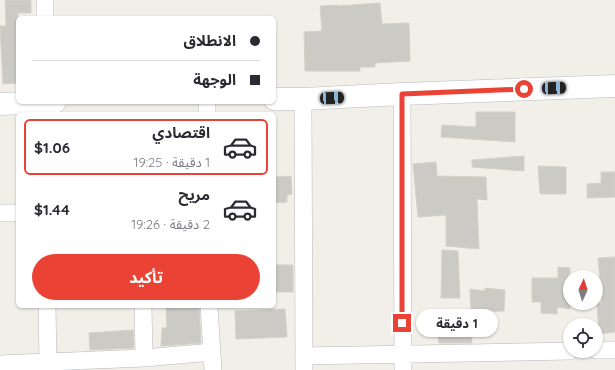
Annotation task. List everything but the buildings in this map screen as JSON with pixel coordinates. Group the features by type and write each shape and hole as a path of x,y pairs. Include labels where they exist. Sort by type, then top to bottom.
{"street":[{"path":"45,0 45,16"},
{"path":"276,99 615,86"},
{"path":"402,94 402,362"},
{"path":"303,99 304,363 402,362 563,351"},
{"path":"0,104 16,103"},
{"path":"0,213 16,213"},
{"path":"47,308 48,363"},
{"path":"143,308 144,358"},
{"path":"209,308 213,370"},
{"path":"603,350 615,350"},
{"path":"0,364 144,358 212,352"}],"route":[{"path":"402,323 402,94 524,89"}]}
